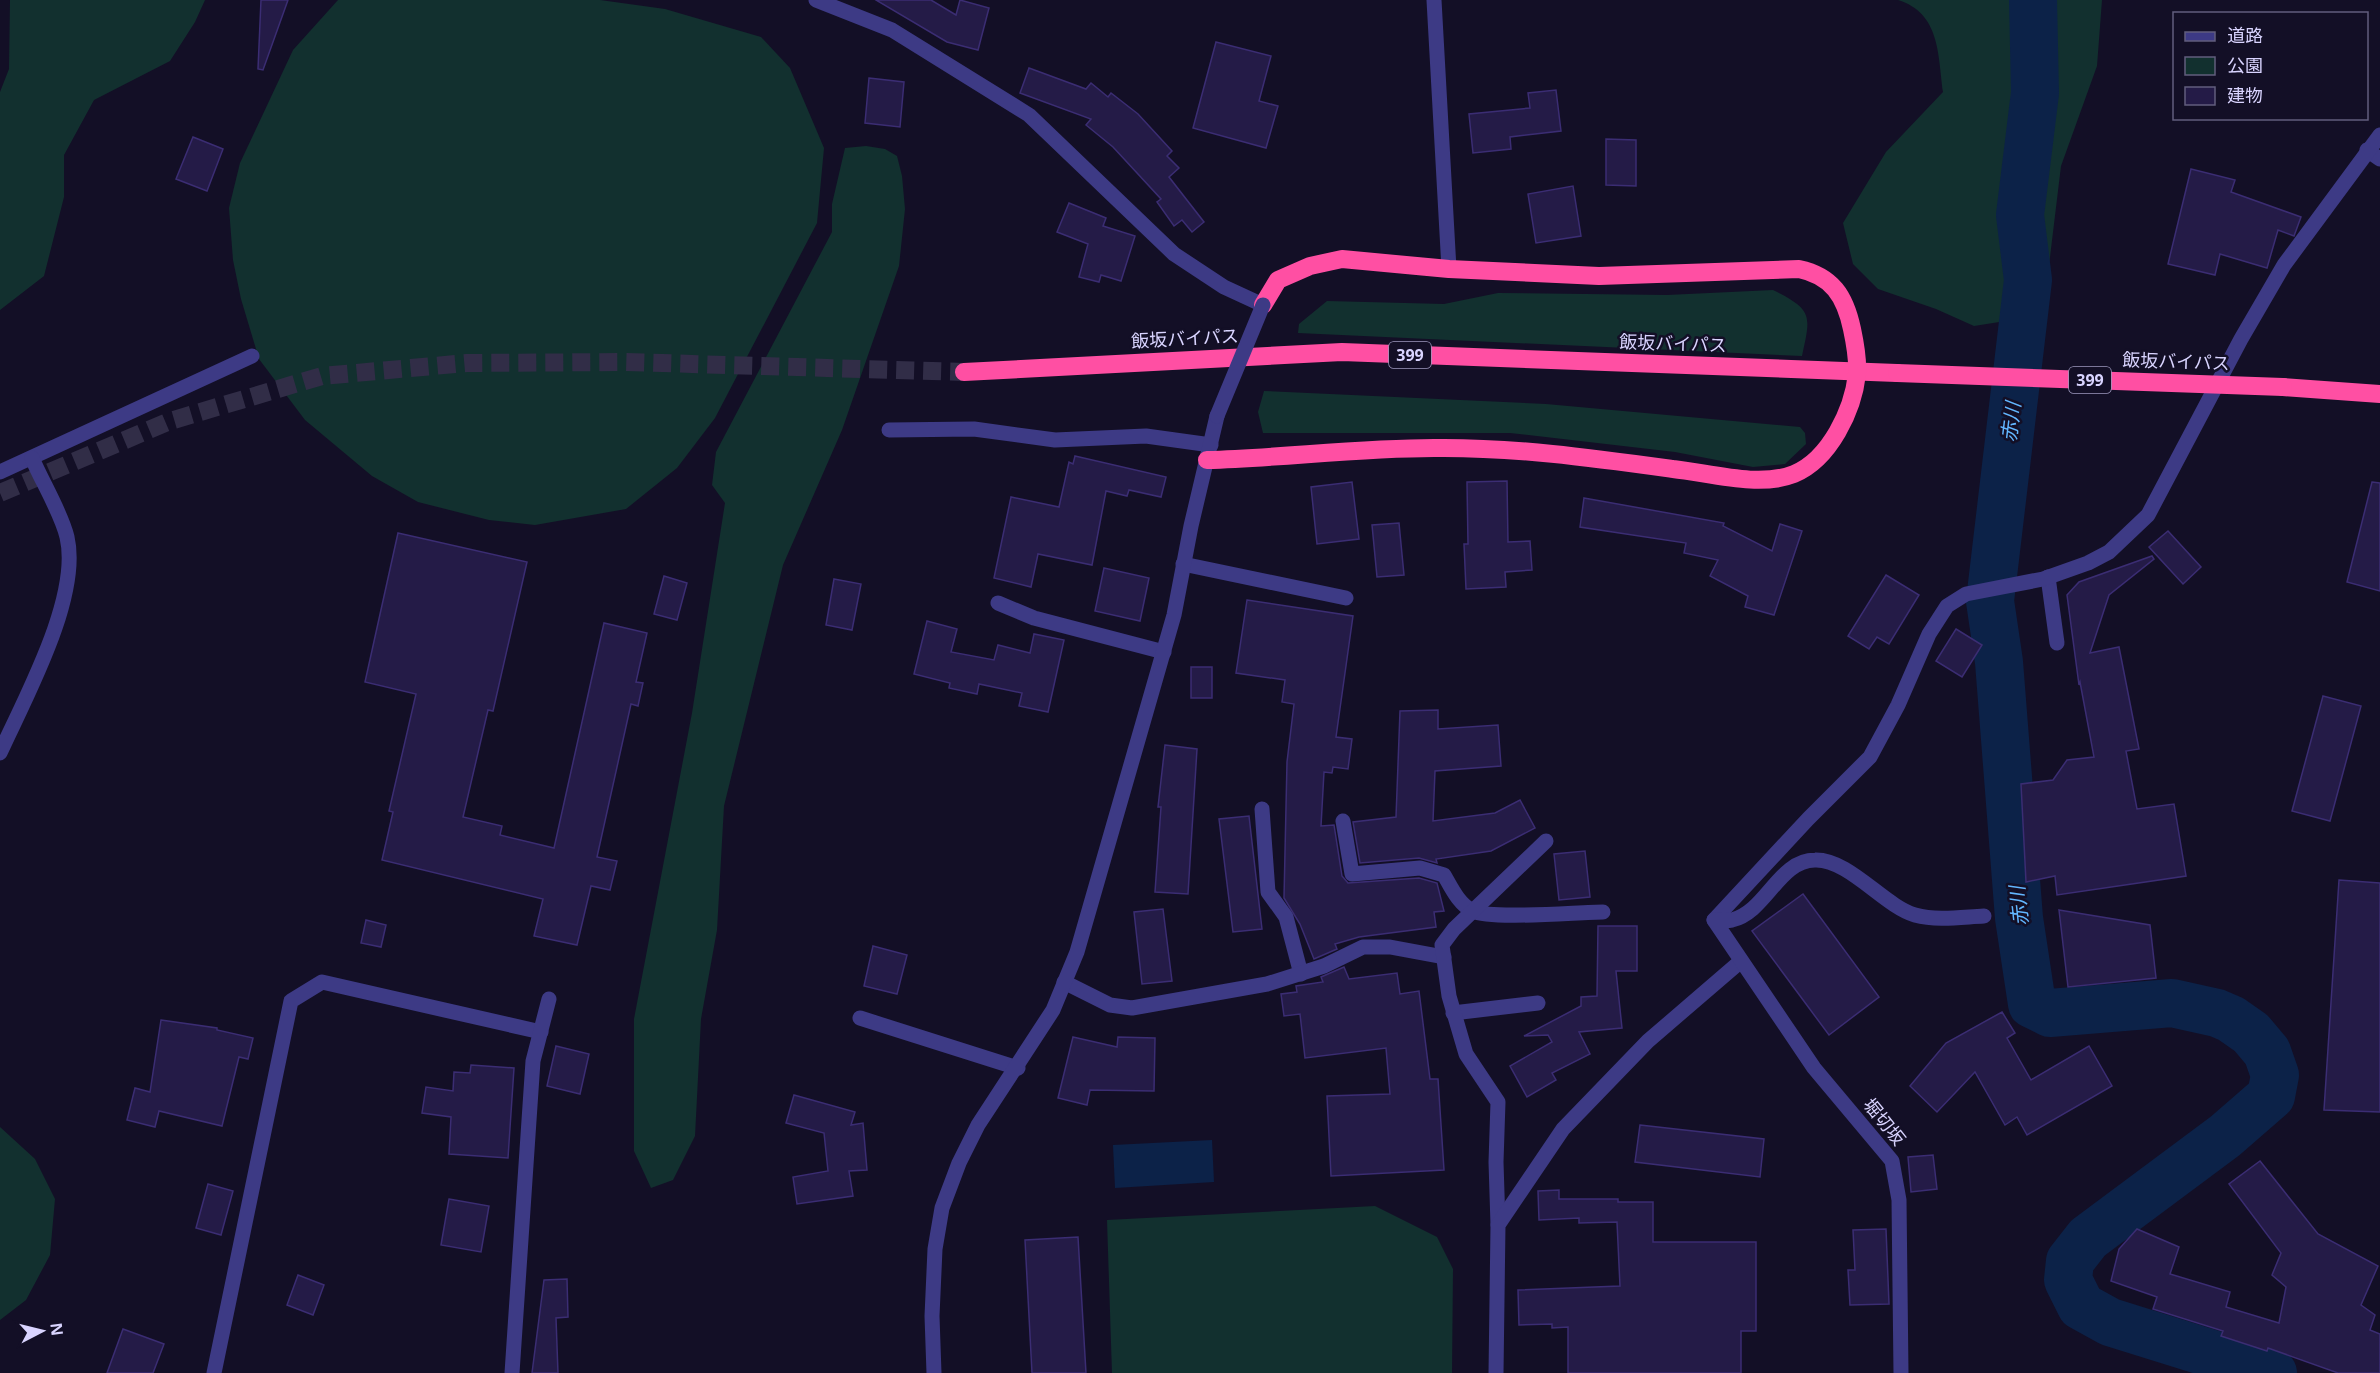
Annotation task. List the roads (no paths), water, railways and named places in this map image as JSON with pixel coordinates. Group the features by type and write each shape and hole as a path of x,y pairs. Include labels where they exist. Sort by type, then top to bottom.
{"highway":[{"path":"1209,452 1433,448 1548,452 1747,478 1783,477 1805,468 1830,442 1848,411 1857,372 1856,348 1845,306 1836,289 1817,273 1799,269 1599,276 1449,269 1342,259 1310,266 1278,280 1263,305"},
{"name":"飯坂バイパス","path":"964,372 1342,352 2283,387 2380,394"}],"street":[{"path":"816,0 892,30 1029,115 1174,254 1224,287 1263,305 1217,416 1164,652 1100,876 1064,982 1053,1010 1018,1068 978,1125 958,1163 942,1208 934,1260 934,1373"},
{"path":"1434,0 1449,269"},
{"path":"1714,920 1808,819 1870,757 1898,705 1929,634 1947,606 1966,594 2048,577 2088,563 2109,552 2148,515 2241,339 2284,265 2335,198 2374,155 2380,135"},
{"path":"0,472 252,356"},
{"path":"889,430 974,429 1054,440 1146,436 1209,452"},
{"path":"0,753 48,645 69,580 67,537 32,458"},
{"path":"1184,564 1346,598"},
{"path":"2048,577 2057,643"},
{"path":"998,603 1034,618 1164,652"},
{"path":"1262,809 1268,892 1286,917 1301,974"},
{"path":"1343,821 1352,874 1420,868 1444,875 1456,896 1473,911 1499,915 1603,912"},
{"path":"1496,1373 1498,1102 1466,1054 1454,1013 1443,945 1473,911 1546,841"},
{"path":"1714,920 1732,920 1756,907 1801,863 1817,859 1837,866 1914,915 1946,918 1984,916"},
{"name":"堀切坂","path":"1714,920 1814,1068 1892,1161 1898,1183 1901,1373"},
{"path":"1064,982 1110,1005 1132,1008 1267,984 1324,966 1363,947 1390,947 1444,957"},
{"path":"1498,1225 1563,1129 1648,1041 1741,961"},
{"path":"214,1373 291,1001 322,982 541,1032"},
{"path":"512,1373 533,1061 549,999"},
{"path":"1454,1013 1538,1003"},
{"path":"860,1018 1018,1068"}],"water":[{"path":"1212,1140 1214,1182 1115,1188 1113,1145"}],"waterway":[{"name":"赤川","path":"2033,0 2035,93 2020,215 2028,280 1990,601 1999,662 2019,918 2032,1004 2050,1013 2172,1003 2217,1013 2231,1019 2251,1033 2267,1052 2275,1075 2271,1096 2225,1136 2088,1238 2070,1261 2068,1280 2081,1306 2110,1322 2273,1373"}],"tunnel":[{"path":"0,493 170,421 322,376 467,363 626,362 964,372"}]}
